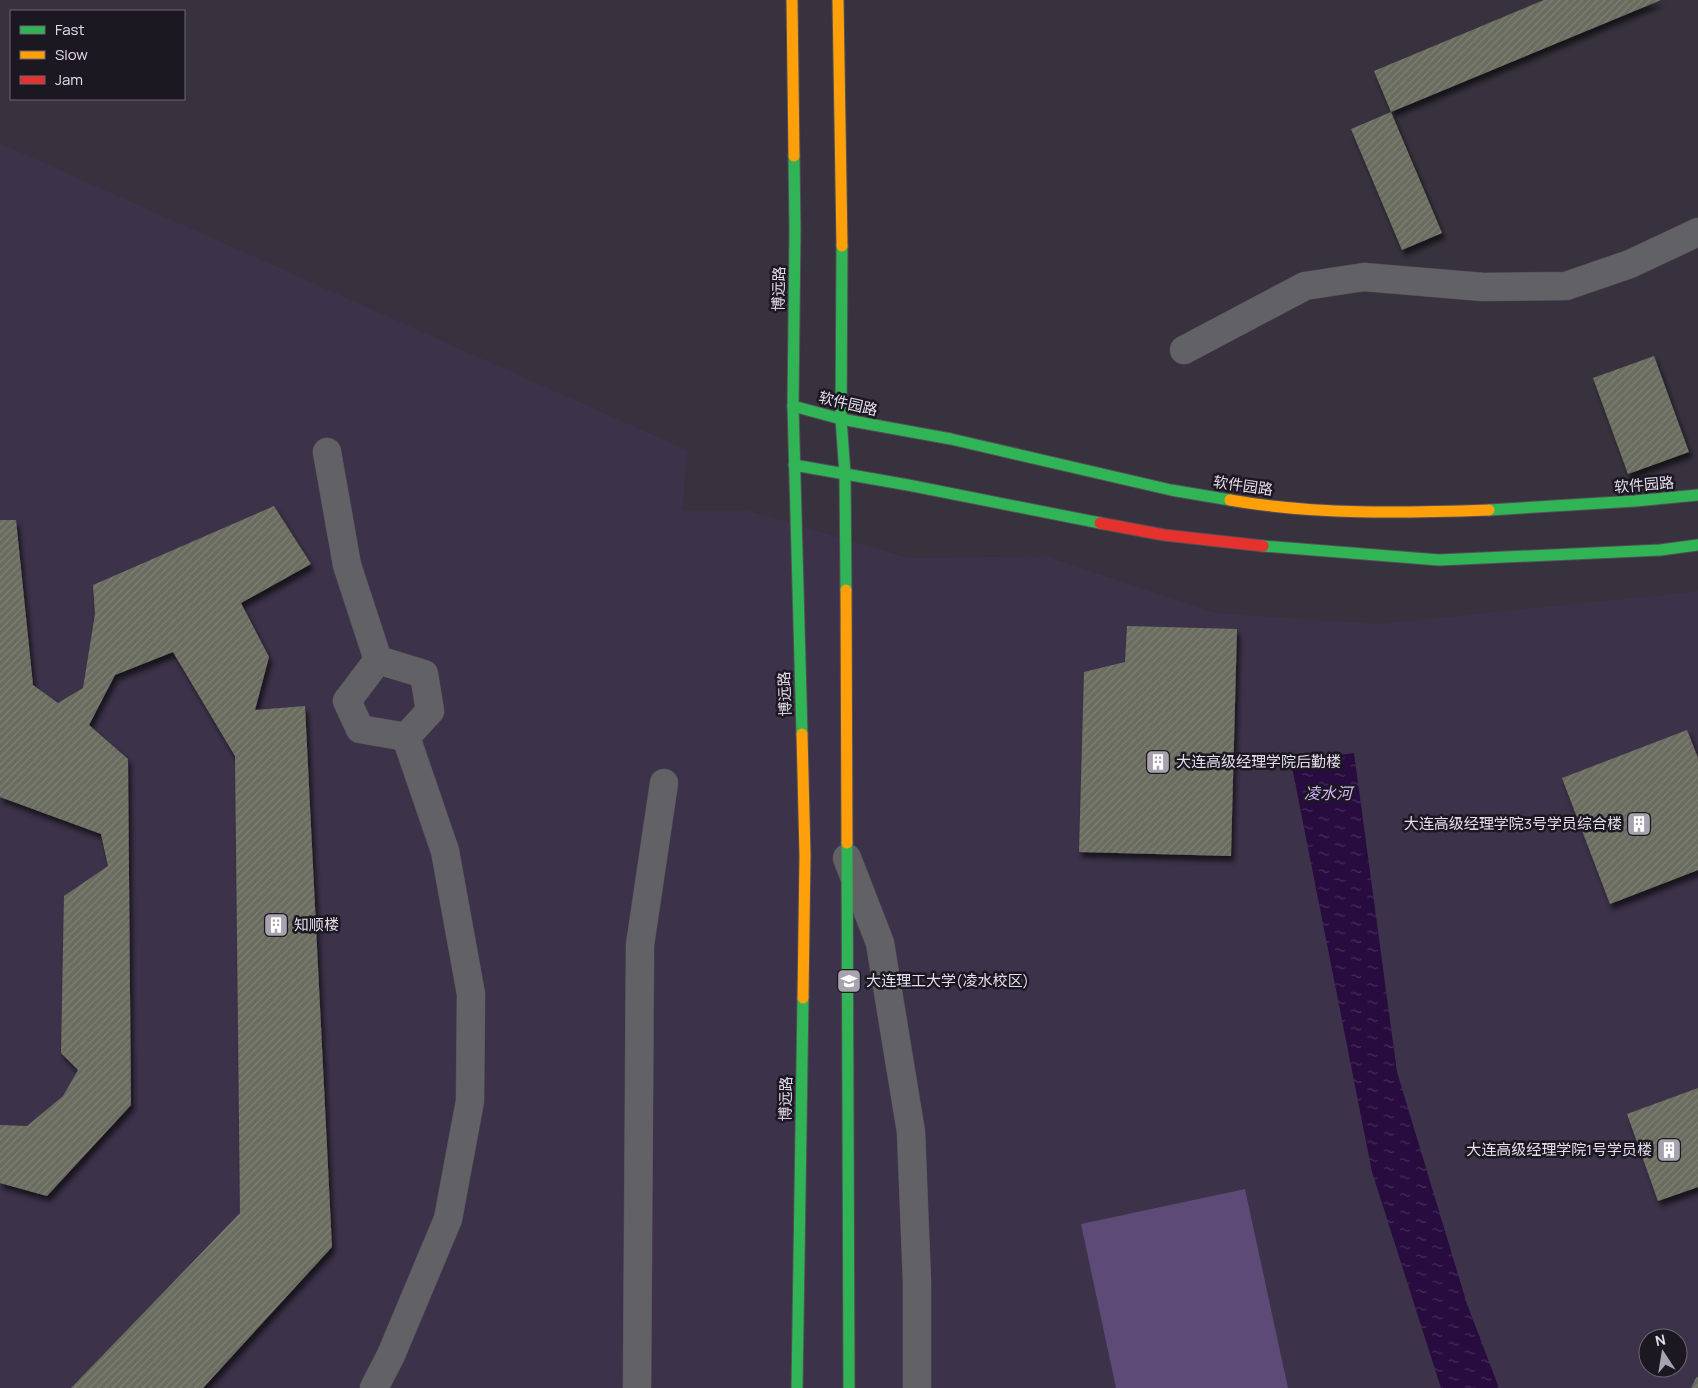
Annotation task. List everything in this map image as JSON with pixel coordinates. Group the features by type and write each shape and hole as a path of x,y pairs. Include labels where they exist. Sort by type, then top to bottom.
{"main road":[{"name":"博远路","path":"792,0 795,232 793,406 805,855 797,1388"},
{"path":"838,0 842,263 841,419 845,474 849,1388"},
{"name":"软件园路","path":"793,406 841,419 951,438 1171,490 1256,505 1348,512 1438,512 1532,508 1698,495"},
{"path":"794,465 1164,535 1294,549 1439,560 1660,550 1698,546"}],"street":[{"path":"1184,350 1305,286 1364,277 1483,286 1566,286 1630,264 1698,232"},
{"path":"327,452 347,565 378,660"},
{"path":"378,660 424,674 430,711 406,737"},
{"path":"378,660 347,701 360,729 406,737"},
{"path":"374,1388 391,1355 448,1219 470,1101 471,994 445,851 406,737"},
{"path":"637,1388 640,945 664,782"},
{"path":"846,856 880,943 911,1132 917,1282 917,1388"}],"shaded area":[{"name":"大连理工大学(凌水校区)","path":"0,143 687,450 683,511 749,511 909,558 1045,556 1215,613 1379,624 1698,591 1698,1388 0,1388"},
{"path":"1245,1189 1288,1388 1116,1388 1081,1224"}],"water":[{"name":"凌水河","path":"1354,753 1397,1072 1467,1304 1499,1388 1441,1388 1372,1172 1291,762"}],"building":[{"path":"1544,0 1661,0 1391,112 1374,71"},
{"path":"1391,112 1442,233 1402,250 1351,129"},
{"path":"1654,356 1689,452 1628,474 1593,378"},
{"name":"知顺楼","path":"274,506 311,564 241,603 269,657 255,710 305,706 332,1247 203,1388 71,1388 240,1213 235,756 173,652 115,675 89,725 128,759 131,1105 47,1196 0,1183 0,1125 27,1126 63,1096 78,1070 61,1053 64,896 108,866 101,834 0,797 0,520 16,520 33,685 58,703 83,688 95,614 93,585"},
{"name":"大连高级经理学院后勤楼","path":"1127,626 1237,629 1231,856 1079,852 1084,672 1125,662"},
{"name":"大连高级经理学院3号学员综合楼","path":"1687,730 1698,758 1698,870 1610,904 1562,778"},
{"name":"大连高级经理学院1号学员楼","path":"1698,1088 1698,1187 1658,1201 1627,1114"},
{"path":"1698,1377 1698,1388 1691,1388 1696,1378"}],"traffic: fast":[{"path":"794,156 793,406 802,734"},
{"path":"842,246 841,419 845,474 846,590"},
{"path":"793,406 841,419 951,439 1171,490 1230,500"},
{"path":"794,465 908,485 1100,523"},
{"path":"1489,510 1698,495"},
{"path":"1263,546 1439,560 1660,550 1698,545"},
{"path":"847,843 849,1388"},
{"path":"797,1388 803,998"}],"traffic: slow":[{"path":"792,0 794,156"},
{"path":"838,0 842,246"},
{"path":"1230,500 1326,511 1424,512 1489,510"},
{"path":"846,590 847,843"},
{"path":"802,734 805,855 803,998"}],"traffic: jam":[{"path":"1100,523 1164,535 1263,546"}],"place":[{"name":"大连高级经理学院后勤楼","path":"1158,762"},
{"name":"大连高级经理学院3号学员综合楼","path":"1639,824"},
{"name":"知顺楼","path":"276,925"},
{"name":"大连理工大学(凌水校区)","path":"849,981"},
{"name":"大连高级经理学院1号学员楼","path":"1669,1150"}]}
